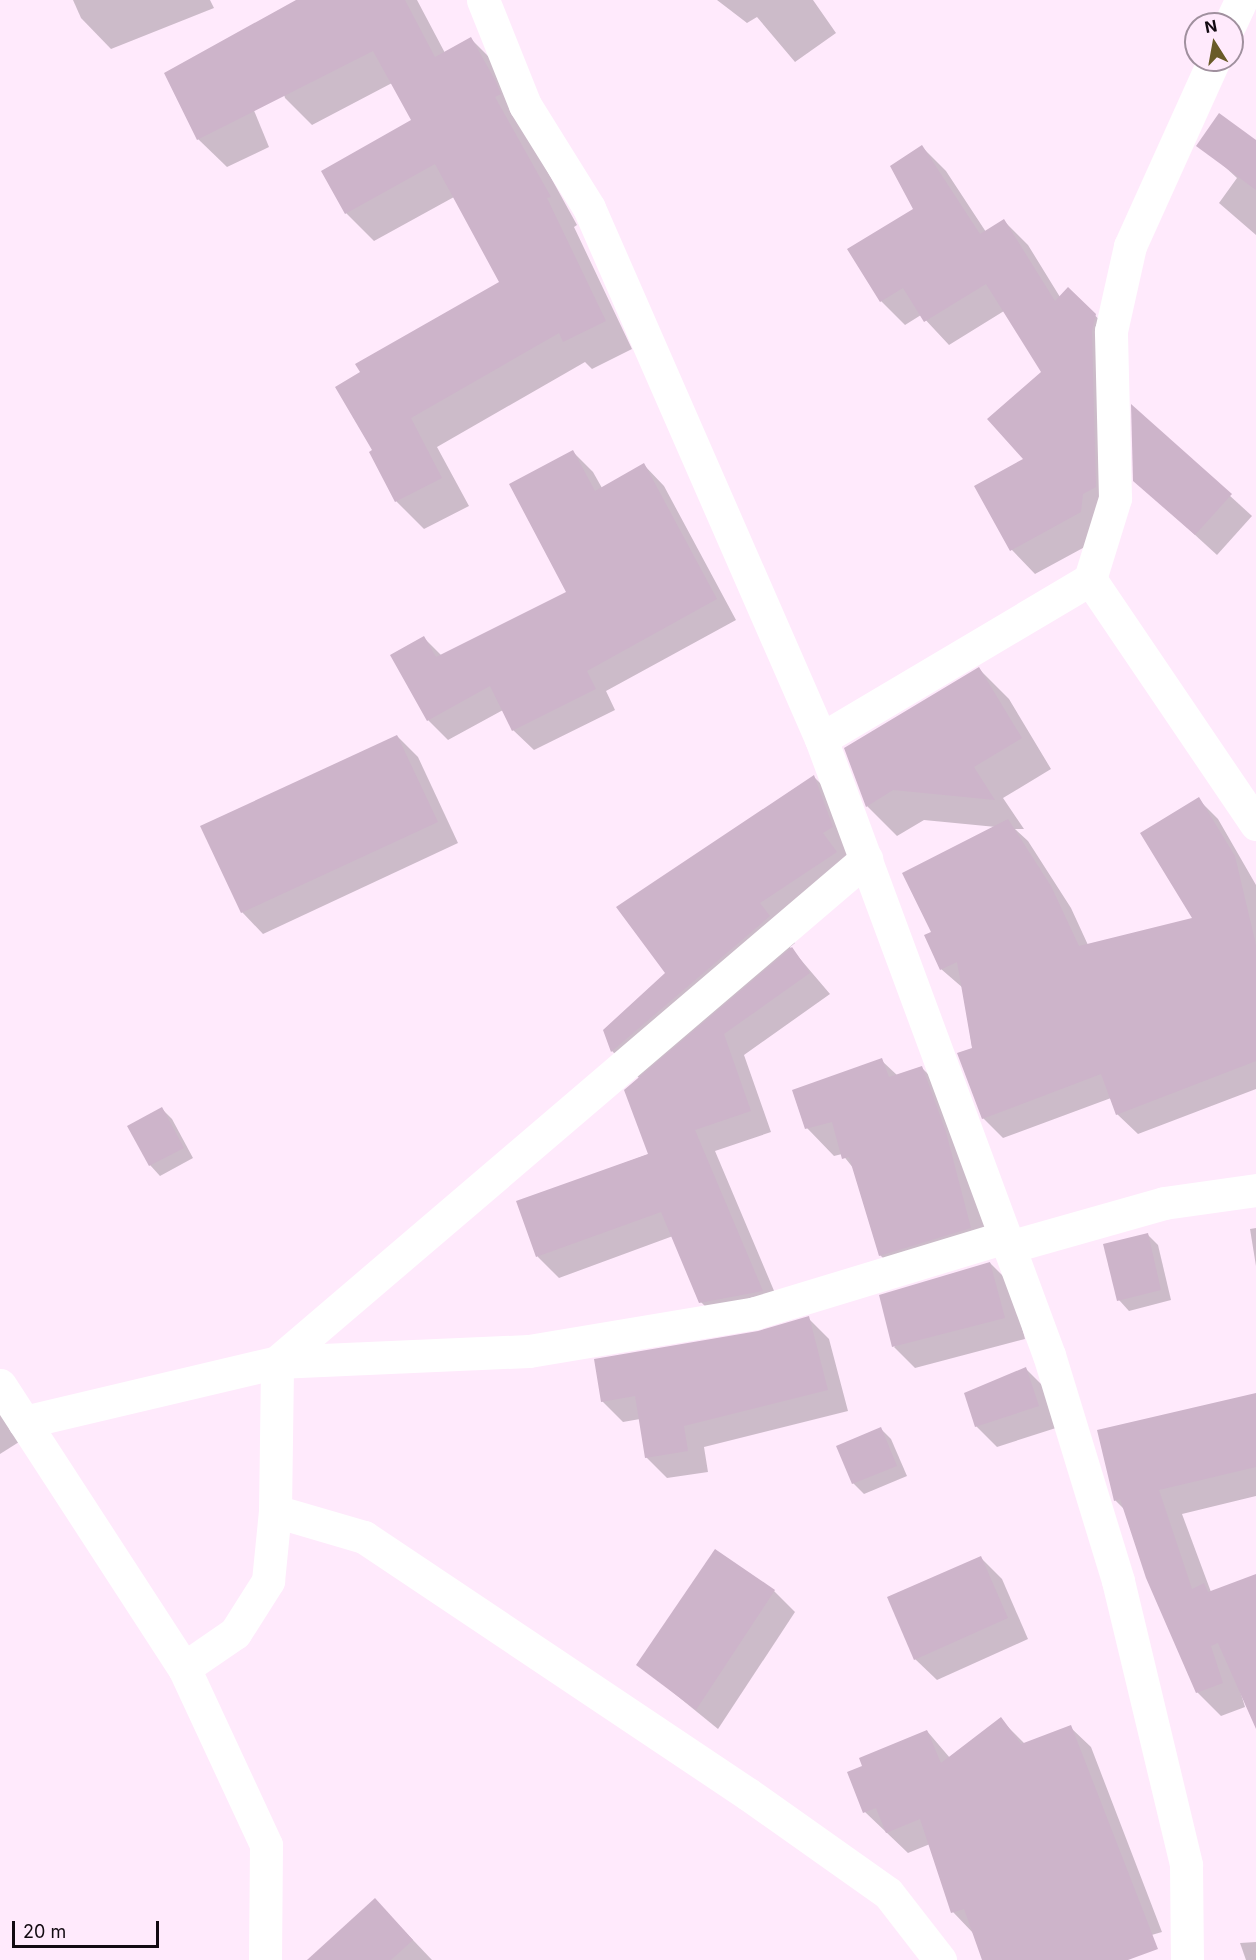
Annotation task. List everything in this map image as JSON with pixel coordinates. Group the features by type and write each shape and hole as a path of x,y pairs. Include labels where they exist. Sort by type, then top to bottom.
{"street":[{"path":"483,0 525,105 589,208 820,739 1049,1355 1121,1592 1186,1865 1187,1960"},
{"path":"820,739 1090,579 1115,498 1111,331 1130,246 1209,72"},
{"path":"1090,579 1256,824"},
{"path":"184,1668 235,1633 268,1581 275,1511 277,1362 866,859"},
{"path":"24,1422 277,1362 529,1351 733,1317 1007,1242 1164,1203 1256,1190"},
{"path":"0,1384 184,1668 266,1845 265,1960"},
{"path":"275,1511 364,1537 748,1794 888,1893 940,1960"}],"building":[{"path":"296,0 405,0 435,57 471,37 501,94 495,97 551,197 547,198 606,321 563,342 559,333 411,418 442,478 395,502 369,452 372,450 335,387 360,372 355,364 499,282 435,164 345,214 321,171 411,120 373,51 197,140 164,73"},
{"path":"1219,113 1256,140 1256,190 1196,146"},
{"path":"922,145 980,234 1004,219 1055,301 1068,287 1096,314 1092,331 1096,487 1083,494 1081,512 1010,551 974,486 1023,459 987,419 1041,372 986,284 924,322 903,288 880,302 847,249 913,209 890,166"},
{"path":"1131,404 1232,494 1195,535 1133,481"},
{"path":"573,450 595,491 644,463 717,599 587,671 596,689 512,731 490,686 427,721 390,655 424,636 436,657 566,592 509,484"},
{"path":"979,667 1022,738 974,767 995,800 893,790 866,807 844,748"},
{"path":"397,735 438,822 241,913 200,826"},
{"path":"814,775 833,827 823,833 837,852 760,903 770,916 611,1052 603,1030 665,973 616,907"},
{"path":"1199,797 1235,856 1256,945 1256,1061 1116,1115 1101,1074 982,1119 957,1053 972,1048 957,962 940,970 924,935 931,932 902,873 1008,819 1051,886 1079,946 1192,918 1140,833"},
{"path":"792,947 810,973 724,1034 751,1111 695,1130 763,1291 699,1303 661,1212 536,1257 516,1201 648,1154 624,1090"},
{"path":"882,1058 889,1077 922,1066 946,1132 971,1228 879,1256 849,1157 842,1159 832,1122 805,1129 792,1090"},
{"path":"162,1107 184,1148 149,1166 127,1126"},
{"path":"1148,1233 1161,1290 1117,1301 1103,1244"},
{"path":"990,1262 1005,1318 892,1347 879,1295"},
{"path":"809,1316 828,1390 684,1426 688,1451 645,1458 635,1396 601,1402 594,1359 758,1331"},
{"path":"1026,1367 1039,1406 975,1427 964,1393"},
{"path":"1256,1393 1256,1467 1159,1490 1192,1589 1204,1583 1208,1592 1256,1574 1256,1729 1218,1643 1211,1646 1223,1683 1196,1693 1146,1578 1120,1499 1114,1501 1097,1430"},
{"path":"881,1427 897,1466 852,1484 836,1446"},
{"path":"715,1549 775,1590 696,1710 636,1665"},
{"path":"981,1556 1008,1618 914,1660 887,1597"},
{"path":"1001,1717 1021,1744 1071,1725 1158,1949 1128,1960 982,1960 964,1909 951,1913 920,1819 886,1833 876,1808 863,1813 847,1772 862,1766 859,1758 927,1730 941,1763"},
{"path":"375,1898 413,1940 391,1960 307,1960"}]}
